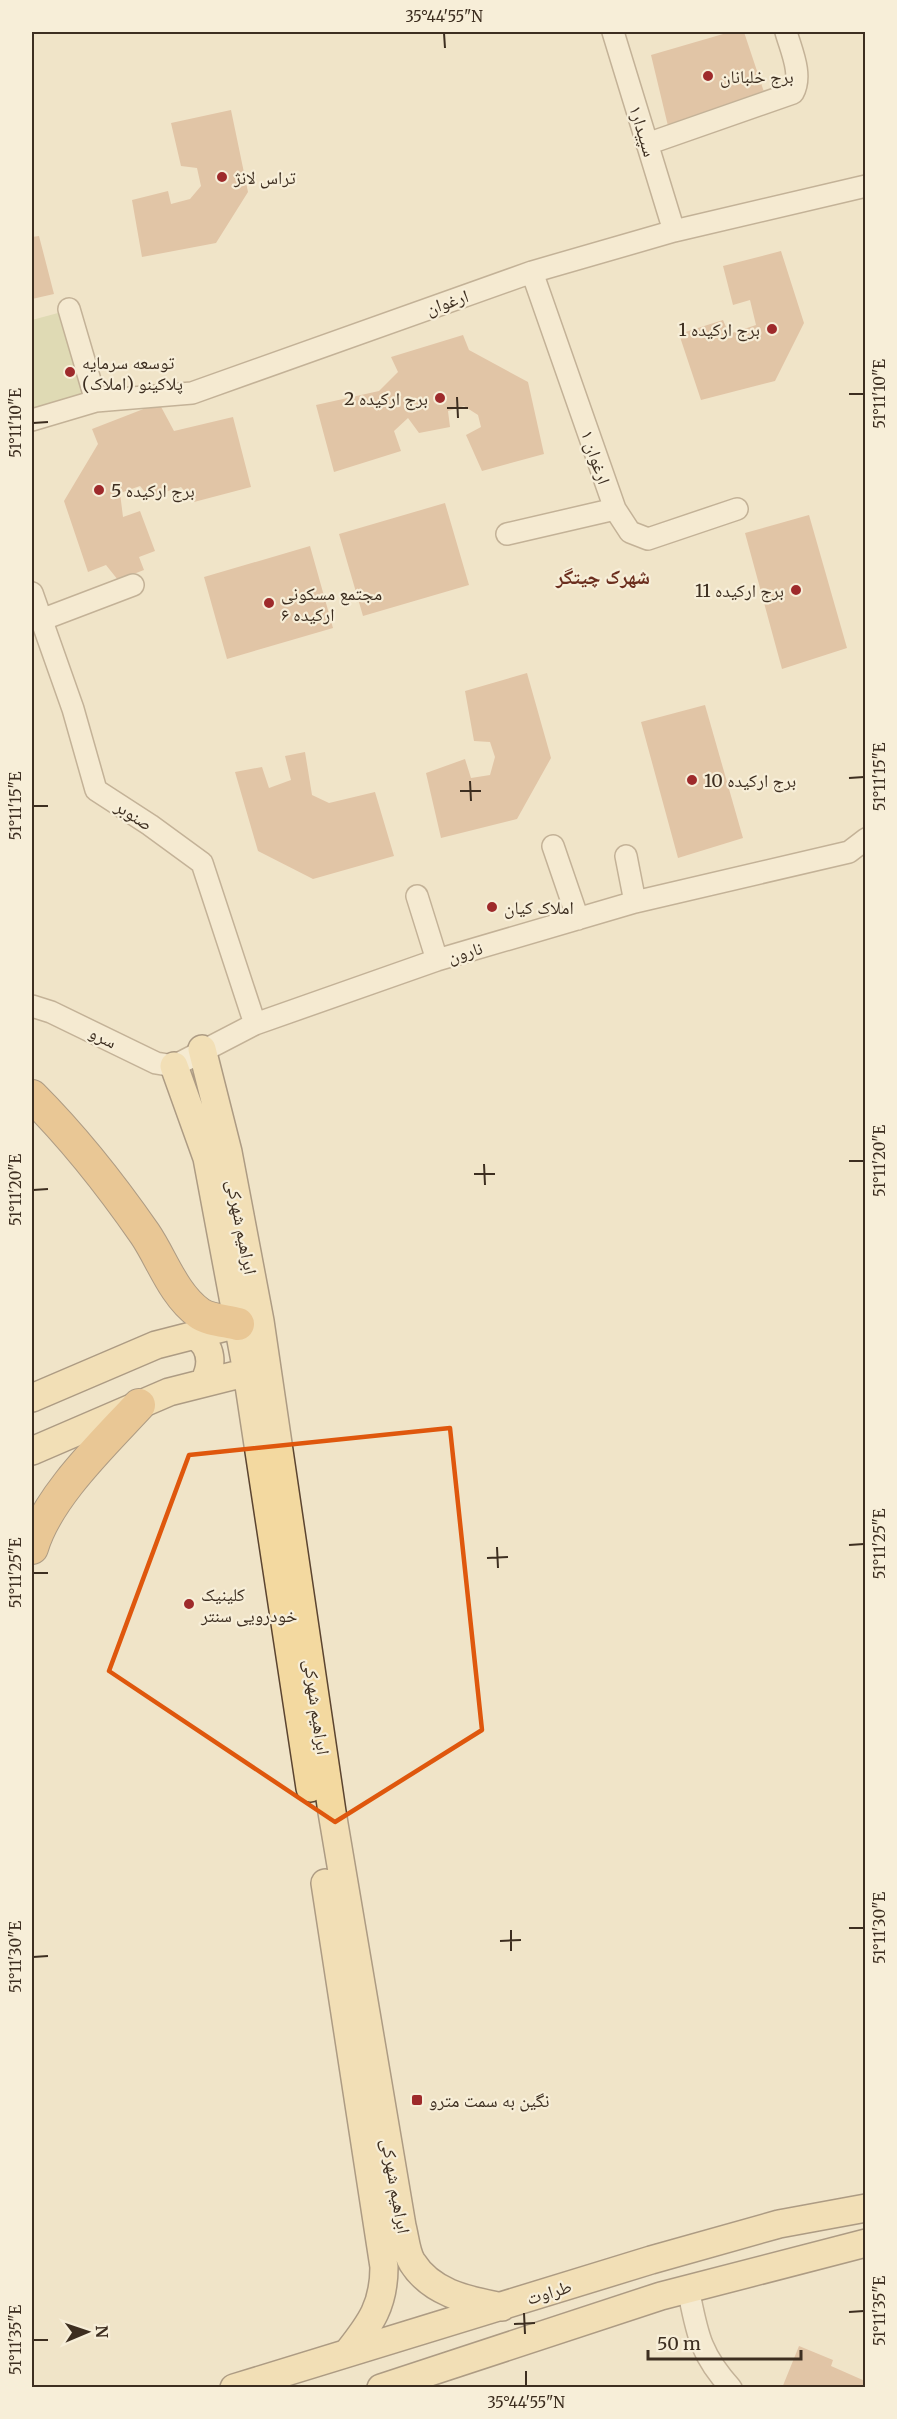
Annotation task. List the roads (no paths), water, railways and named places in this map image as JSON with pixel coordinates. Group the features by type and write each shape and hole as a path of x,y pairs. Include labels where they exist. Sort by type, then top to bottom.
{"highway":[{"path":"32,1096 67,1133 112,1188 147,1236 179,1291 200,1314 249,1323"},
{"path":"32,1548 37,1530 82,1466 139,1405"}],"main road":[{"name":"ابراهیم شهرکی","path":"202,1049 228,1152 249,1323 402,2226 411,2261 431,2283 458,2297 502,2307"},
{"name":"ابراهیم شهرکی","path":"174,1066 207,1158 249,1323"},
{"path":"32,1398 156,1345 249,1323"},
{"path":"195,1335 206,1345 210,1355 211,1364 204,1382"},
{"name":"ابراهیم شهرکی","path":"257,1370 383,2259 384,2290 373,2320 348,2352"},
{"path":"32,1451 169,1392 257,1370"},
{"name":"طراوت","path":"234,2388 651,2260 779,2224 866,2208"},
{"name":"طراوت","path":"381,2388 661,2296 866,2243"},
{"path":"651,2260 661,2296"},
{"path":"438,2388 450,2364"}],"street":[{"name":"سپیدار۱","path":"613,32 674,231"},
{"path":"647,144 793,93 798,85 797,72 786,32"},
{"name":"ارغوان","path":"32,420 96,401 192,393 532,272 674,231 866,186"},
{"name":"ارغوان ۱","path":"532,272 615,509 630,532 648,539 737,509"},
{"path":"69,309 96,401"},
{"path":"507,534 615,509"},
{"path":"41,620 133,585"},
{"name":"صنوبر","path":"32,593 73,709 96,790 150,825 202,863 255,1024"},
{"name":"نارون","path":"174,1066 202,1049 255,1024 437,960 635,902 849,852 866,839"},
{"path":"553,846 578,919"},
{"path":"626,856 635,902"},
{"path":"417,896 437,960"},
{"name":"سرو","path":"32,1006 51,1012 156,1063 174,1066"},
{"path":"688,2288 699,2342 706,2357 731,2388"}],"place":[{"name":"برج خلبانان","path":"708,76"},
{"name":"تراس لانژ","path":"222,177"},
{"name":"برج ارکیده 1","path":"772,329"},
{"name":"توسعه سرمایه پلاکینو (املاک)","path":"70,372"},
{"name":"برج ارکیده 2","path":"440,398"},
{"name":"برج ارکیده 5","path":"99,490"},
{"name":"برج ارکیده 11","path":"796,590"},
{"name":"مجتمع مسکونی ارکیده ۶","path":"269,603"},
{"name":"برج ارکیده 10","path":"692,780"},
{"name":"املاک کیان","path":"492,907"},
{"name":"کلینیک خودرویی سنتر","path":"189,1604"},
{"name":"نگین به سمت مترو","path":"417,2100"}],"district":[{"name":"شهرک چیتگر","path":"603,576"}]}
